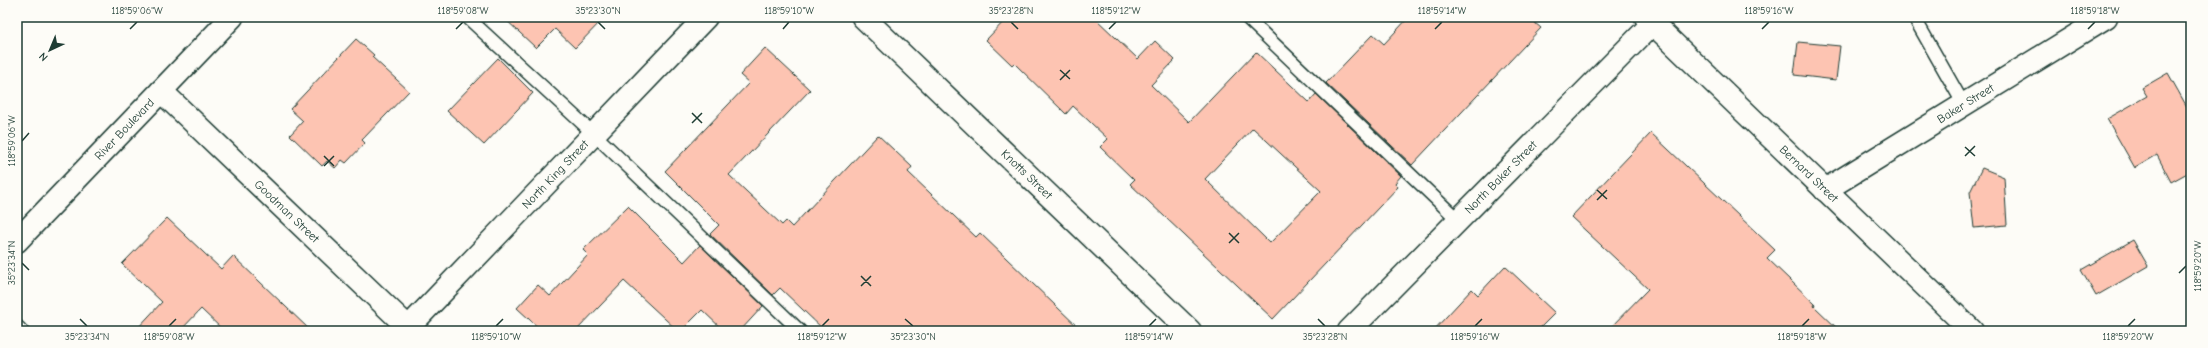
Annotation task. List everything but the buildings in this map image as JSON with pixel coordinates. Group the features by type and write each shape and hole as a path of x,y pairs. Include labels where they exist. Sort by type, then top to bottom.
{"street":[{"name":"River Boulevard","path":"17,241 232,17"},
{"name":"North King Street","path":"408,330 706,17"},
{"name":"Knotts Street","path":"863,17 1190,331"},
{"name":"Baker Street","path":"1825,190 2106,17"},
{"name":"North Baker Street","path":"1349,331 1458,220 1649,20"},
{"name":"Bernard Street","path":"1649,20 1972,331"},
{"name":"Goodman Street","path":"161,91 408,330"}],"lane":[{"path":"467,17 594,134 800,331"},
{"path":"1246,17 1458,220"},
{"path":"1914,17 1964,105"},
{"path":"17,326 22,331"}]}
